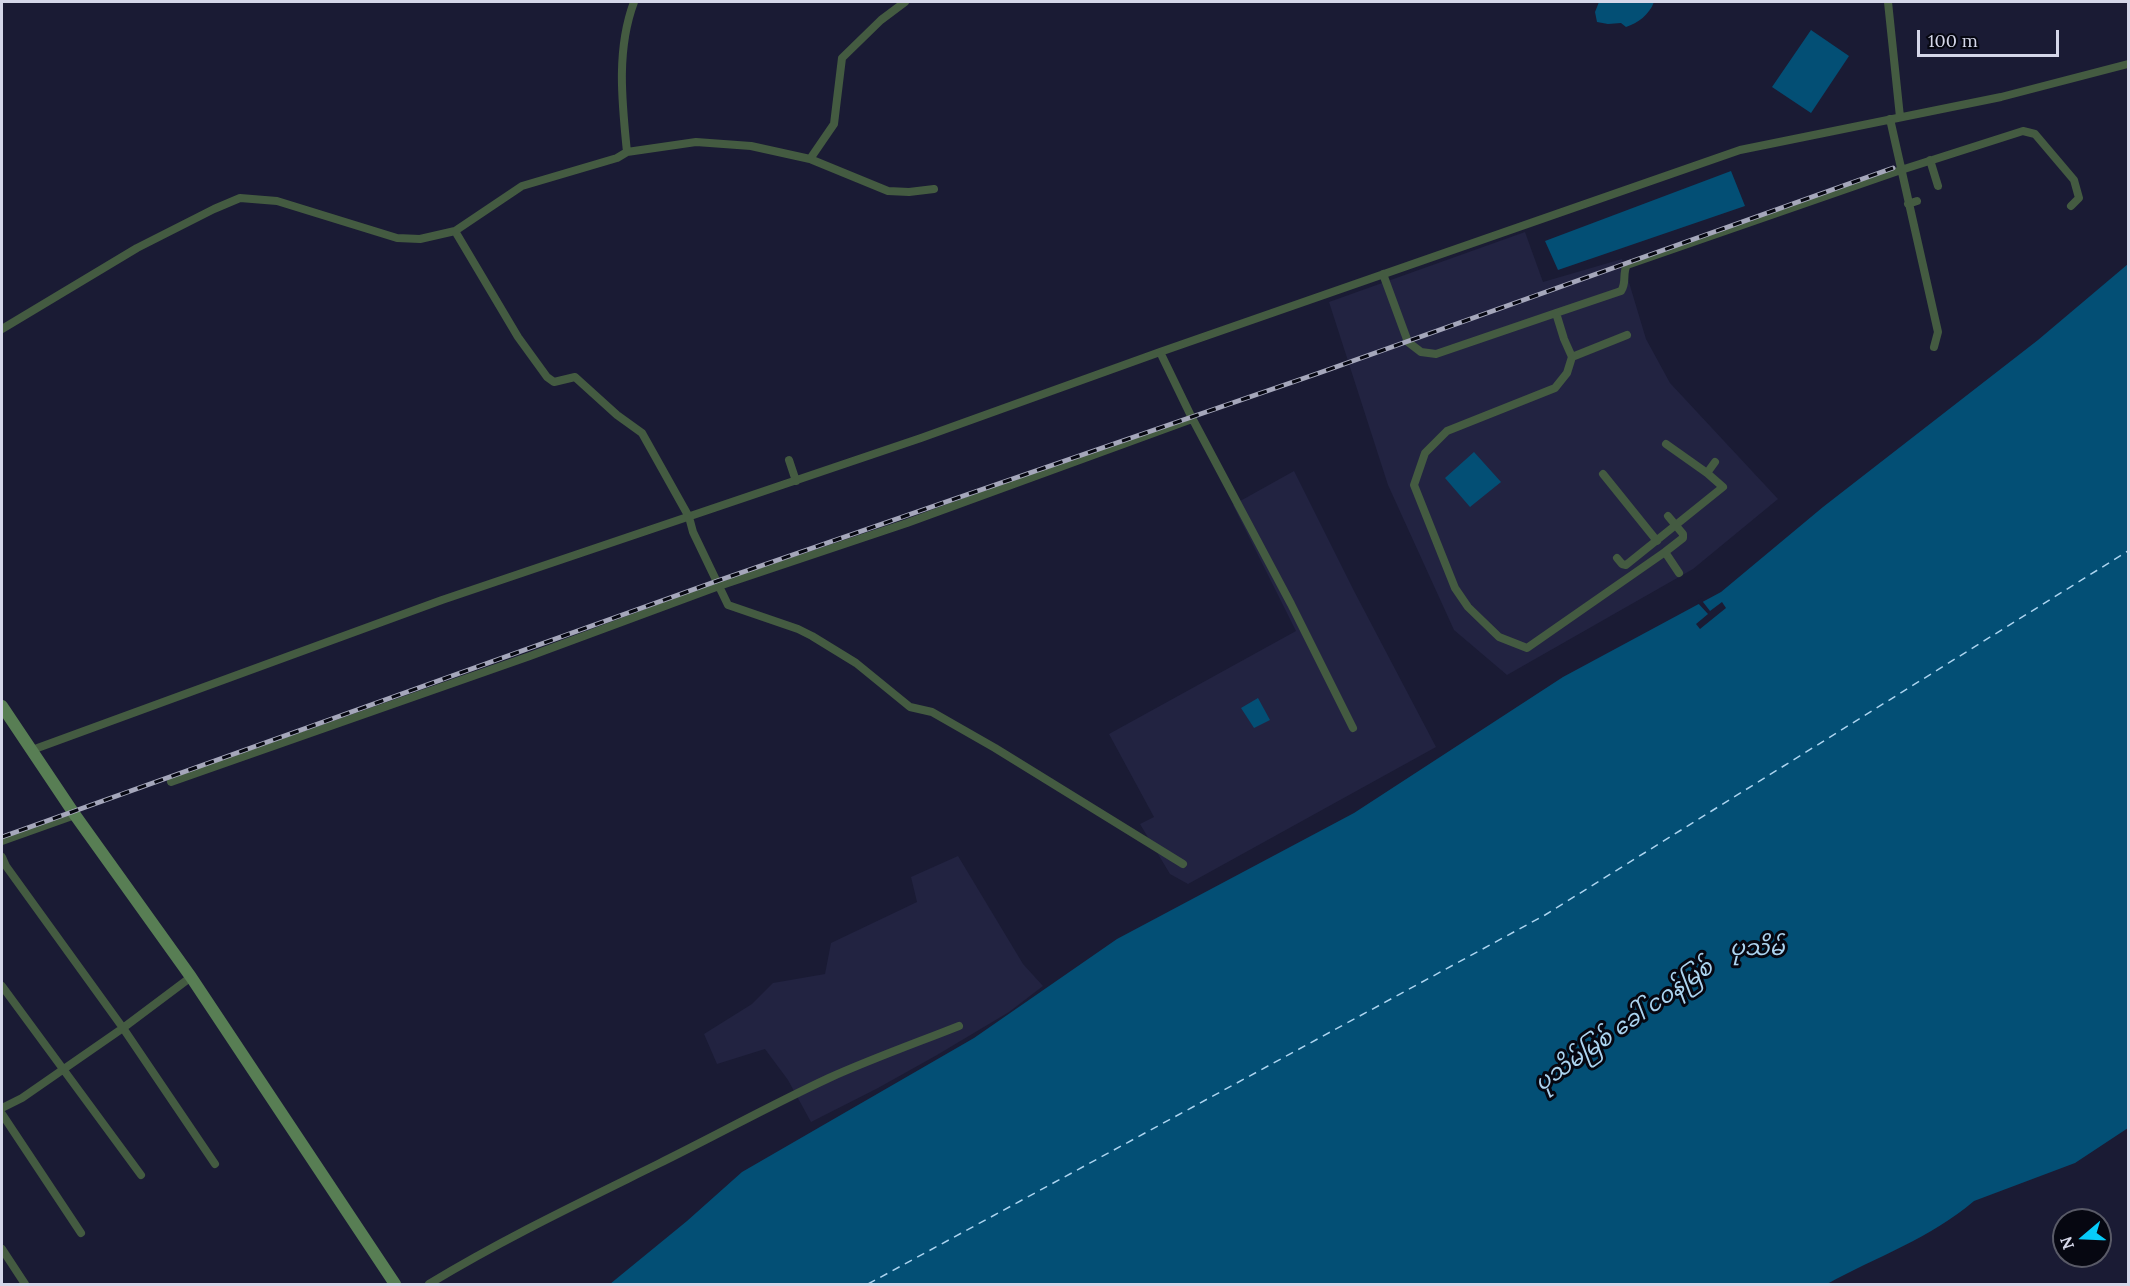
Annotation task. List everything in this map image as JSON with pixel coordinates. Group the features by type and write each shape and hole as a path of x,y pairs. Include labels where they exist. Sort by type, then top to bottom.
{"street":[{"path":"627,152 621,95 623,48 634,2"},
{"path":"810,159 834,124 842,58 881,20 905,2"},
{"path":"1888,2 1900,117"},
{"path":"32,750 431,604 921,438 1160,352 1740,150 2001,97 2128,63"},
{"path":"1890,119 1901,170 1913,202 1938,332 1934,347"},
{"path":"1383,274 1408,342 1421,352 1436,354 1621,291 1624,287 1627,265 1930,160 2023,131 2035,134 2074,180 2079,198 2071,206"},
{"path":"2,329 137,248 240,198 277,201 397,238 420,239 455,231 522,186 617,158 627,152 696,142 751,146 810,159 888,191 909,192 934,189"},
{"path":"1930,160 1938,186"},
{"path":"455,231 518,337 547,377 554,382 575,377 642,433 689,517 693,532 728,605 812,636 856,663 910,707 932,712 1183,864"},
{"path":"1556,314 1563,339 1572,357 1567,373 1555,388 1447,431 1425,453 1414,485 1455,588 1468,607 1499,637 1527,648 1683,538 1683,534 1668,516"},
{"path":"1572,357 1628,335"},
{"path":"1160,352 1192,419 1291,604 1353,728"},
{"path":"171,782 530,656 719,586 907,523 1192,419"},
{"path":"1617,558 1626,565 1723,487 1666,444"},
{"path":"789,460 796,481"},
{"path":"1707,473 1715,462"},
{"path":"1603,474 1657,541"},
{"path":"1665,552 1680,573"},
{"path":"2,706 75,815 190,977 395,1284"},
{"path":"2,841 75,815"},
{"path":"2,857 6,866 123,1028 215,1164"},
{"path":"2,1108 22,1098 123,1028 190,977"},
{"path":"2,986 141,1175"},
{"path":"429,1284 542,1222 768,1107 830,1077 959,1026"},
{"path":"2,1114 81,1233"},
{"path":"2,1249 25,1284"}],"shaded area":[{"path":"1525,232 1543,282 1622,259 1646,339 1670,383 1778,499 1693,569 1507,675 1454,630 1388,485 1329,302"},
{"path":"1294,471 1436,747 1188,884 1170,874 1140,824 1154,817 1109,734 1296,631 1233,505"},
{"path":"958,856 1023,964 1043,986 1009,1012 937,1055 811,1122 788,1080 765,1049 717,1064 704,1034 752,1004 773,983 825,974 831,943 917,902 911,877"}],"water":[{"path":"1599,2 1654,2 1643,18 1626,27 1621,23 1597,22 1595,12"},
{"path":"1811,30 1849,56 1811,113 1772,87"},
{"path":"1731,171 1745,206 1558,270 1545,241"},
{"name":"ပုသိမ်","path":"2128,264 2128,1128 2075,1163 1974,1201 1940,1226 1827,1284 610,1284 742,1172 974,1038 1117,939 1354,813 1563,677 1721,592 1823,507 2038,340"},
{"path":"1474,452 1501,482 1470,507 1445,478"},
{"path":"1258,698 1270,720 1254,728 1241,708"}],"pier":[{"path":"1703,598 1703,602 1710,611 1722,602 1726,608 1700,629 1696,624 1708,614 1696,601"}],"ferry route":[{"path":"868,1284 1545,915 2128,551"}],"railway":[{"path":"2,837 717,581 1319,373 1893,168"}],"water label":[{"name":"ပုသိမ်မြစ် ခေါ် ငဝန်မြစ်","path":"1624,1026"}]}
